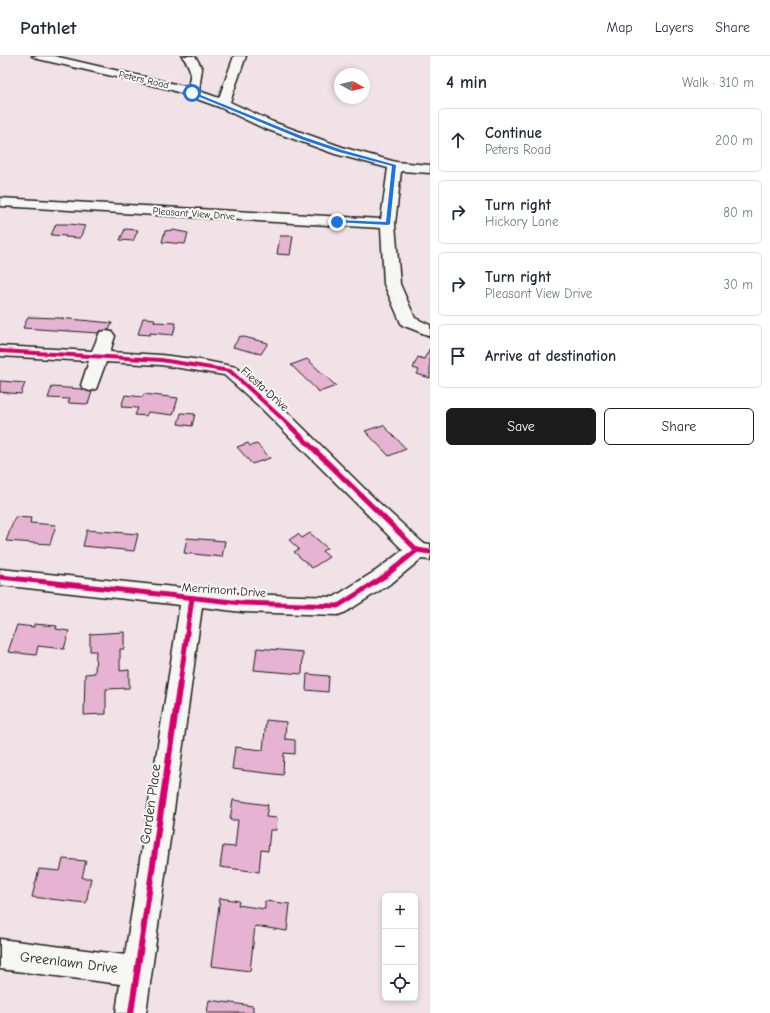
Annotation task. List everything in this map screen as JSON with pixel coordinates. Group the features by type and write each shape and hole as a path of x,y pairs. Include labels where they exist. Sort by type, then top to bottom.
{"street":[{"name":"Peters Road","path":"38,56 173,86 223,104 310,141 340,151 395,166 430,169"},
{"path":"188,56 192,59 197,70 192,93"},
{"path":"223,104 240,56"},
{"path":"395,166 388,224 392,284 408,321 430,331"},
{"name":"Pleasant View Drive","path":"0,202 388,224"},
{"path":"90,385 106,336"},
{"name":"Fiesta Drive","path":"0,351 168,361 201,365 230,371 266,402 370,506 424,551"},
{"name":"Merrimont Drive","path":"0,577 242,603 338,606 424,551"},
{"name":"Garden Place","path":"131,1013 192,598"},
{"name":"Greenlawn Drive","path":"0,954 138,971"}],"building":[{"path":"56,224 85,226 80,238 65,237 66,236 51,235"},
{"path":"125,229 138,230 133,241 120,240"},
{"path":"173,230 188,233 185,244 162,242 165,231"},
{"path":"280,236 293,236 290,255 277,254"},
{"path":"28,317 59,318 112,323 109,330 100,331 98,333 23,328"},
{"path":"143,318 155,319 154,322 176,323 173,335 150,333 150,335 138,334"},
{"path":"240,336 268,343 261,354 233,347"},
{"path":"430,348 430,378 417,374 419,370 413,368 418,357 424,359"},
{"path":"307,359 336,386 319,392 291,365"},
{"path":"0,381 25,383 21,394 0,392"},
{"path":"52,387 82,389 92,392 88,404 68,403 70,399 48,398"},
{"path":"144,394 178,398 173,415 148,412 146,416 135,415 138,408 121,407 125,395 143,397"},
{"path":"181,413 195,414 192,426 178,424"},
{"path":"383,425 406,449 389,456 365,431"},
{"path":"248,443 250,446 257,444 270,458 252,464 237,447"},
{"path":"15,517 31,518 30,523 56,525 50,544 6,541"},
{"path":"87,530 138,534 134,551 83,546"},
{"path":"310,533 327,548 322,551 329,557 312,568 294,552 299,549 289,540 298,534 302,538"},
{"path":"187,538 225,541 222,557 184,553"},
{"path":"34,624 57,626 56,629 69,631 64,649 38,646 36,655 8,652 17,625 34,627"},
{"path":"124,632 124,649 120,649 120,671 129,670 129,688 106,689 106,714 84,715 85,674 95,673 96,651 90,651 90,634"},
{"path":"257,648 303,652 302,674 254,670"},
{"path":"307,674 329,676 328,692 306,690"},
{"path":"266,720 286,722 285,739 295,740 295,754 284,753 283,775 232,769 235,747 263,750"},
{"path":"233,800 268,805 266,817 277,818 276,830 270,830 268,851 261,850 259,872 220,867 223,846 235,847 238,820 230,820"},
{"path":"63,859 86,861 82,878 91,878 86,903 32,897 39,869 60,871"},
{"path":"220,898 239,901 238,905 265,909 265,901 290,904 287,931 255,926 250,971 211,966"},
{"path":"209,1000 253,1006 253,1013 207,1013"}],"cycle path":[{"path":"0,351 161,360 201,365 230,371 266,402 370,506 417,550"},
{"path":"0,577 242,603 338,606 385,576 417,550 430,552"},
{"path":"131,1013 192,598"}],"route":[{"path":"192,93 223,104 303,138 340,151 395,166 388,224 337,222"}]}
